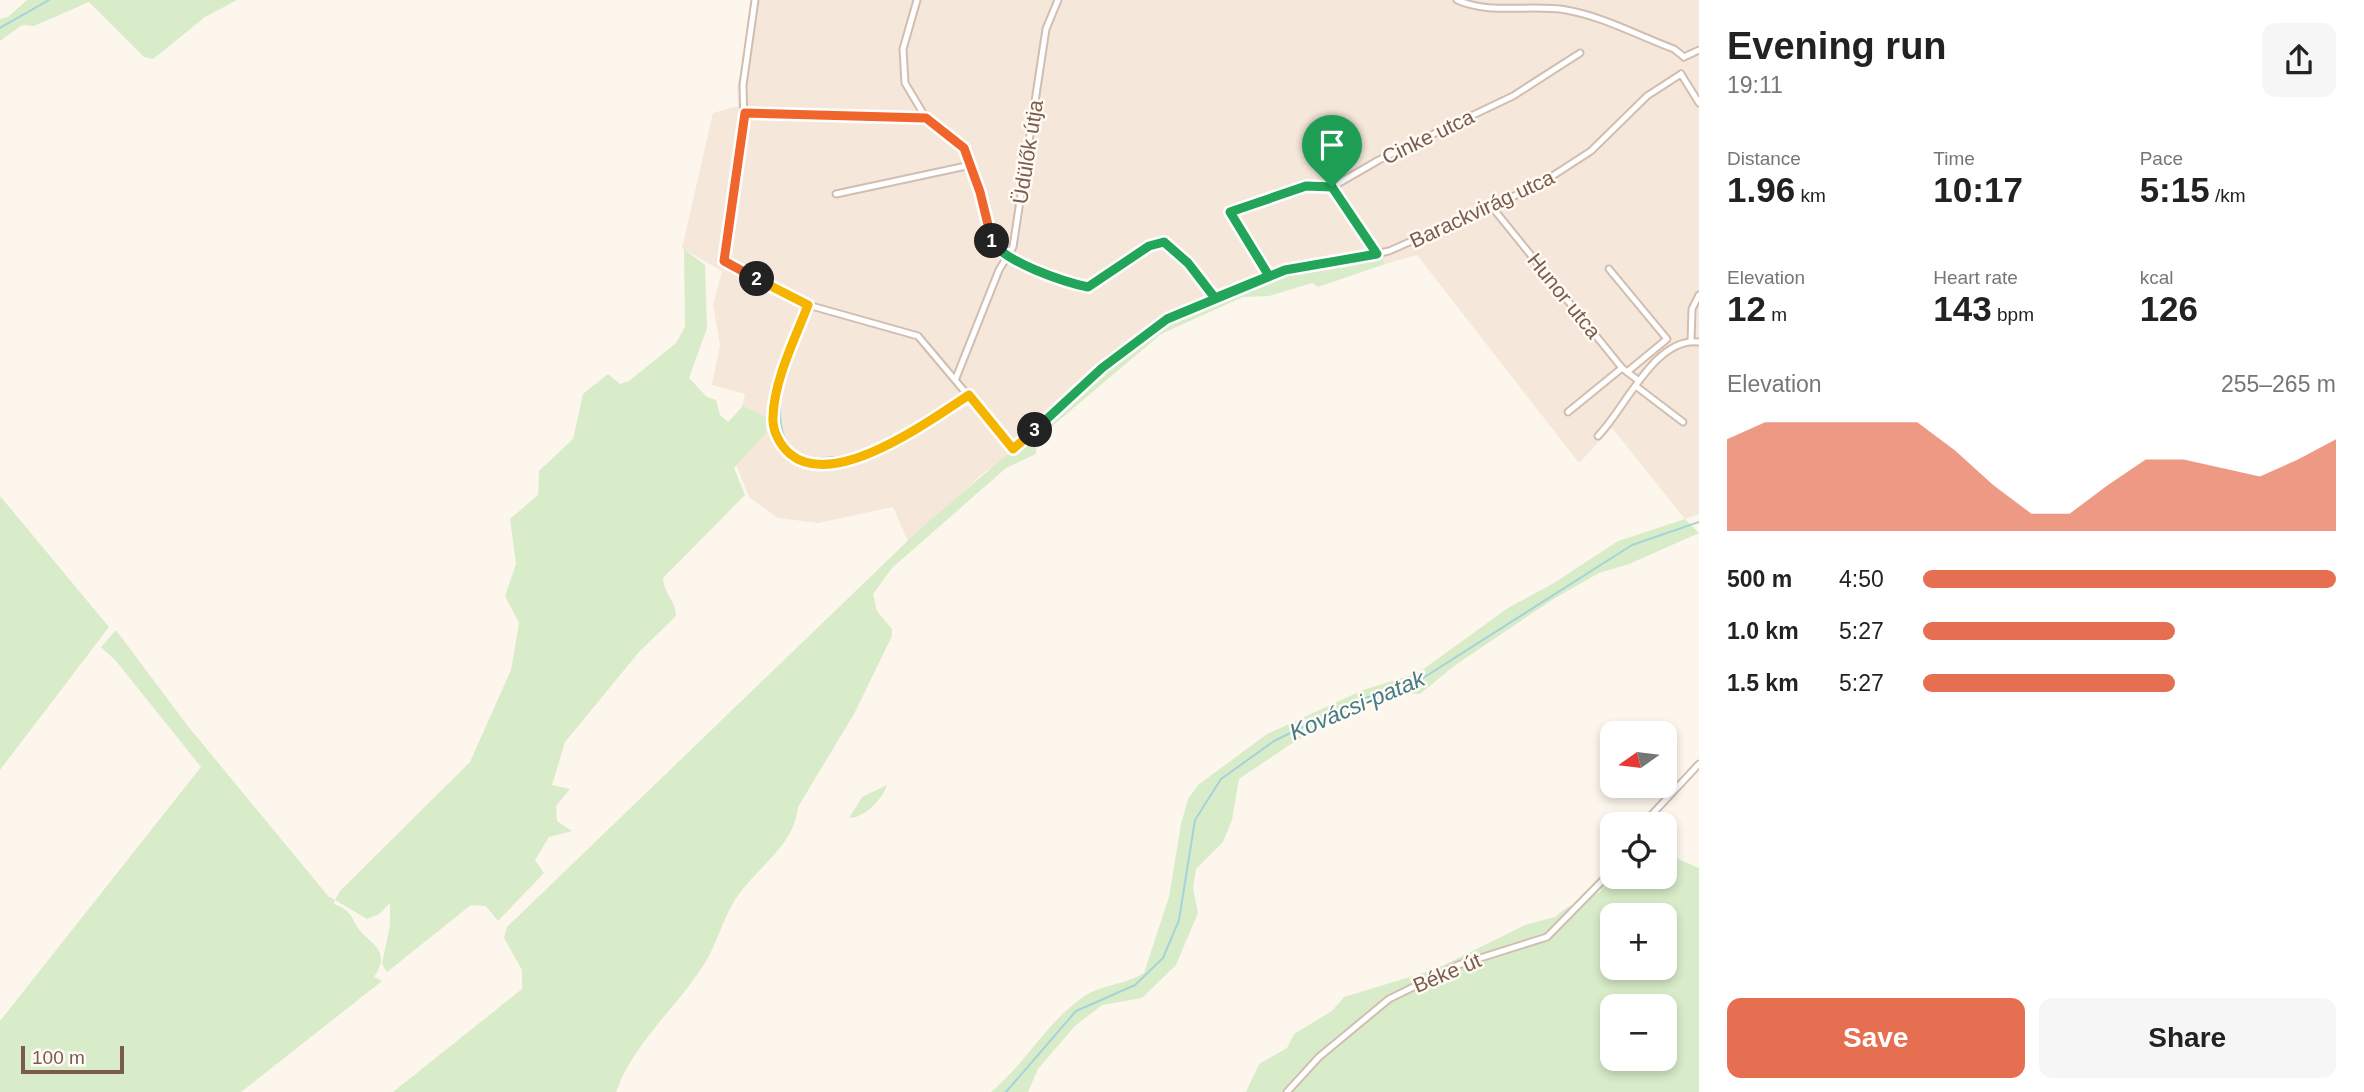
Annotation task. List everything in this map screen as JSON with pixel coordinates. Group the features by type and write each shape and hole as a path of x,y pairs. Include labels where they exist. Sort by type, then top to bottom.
{"street":[{"path":"755,0 743,85 745,113 725,264 808,305 911,332 969,395 887,445 844,461 830,465 795,458 784,449 776,435 773,408 808,305"},
{"path":"917,0 903,49 902,74 908,92 926,118 959,141 971,165 991,237 1006,257 1088,287 1149,246 1164,242 1188,263 1215,298"},
{"name":"Üdülők útja","path":"956,378 1006,257 1013,247 1046,29 1058,0"},
{"path":"1457,0 1493,7 1549,8 1578,12 1674,49 1684,57"},
{"path":"1684,57 1699,50"},
{"name":"Cinke utca","path":"1269,276 1230,212 1306,186 1332,187 1379,160 1513,96 1580,53"},
{"path":"1684,57 1681,74 1699,103"},
{"name":"Barackvirág utca","path":"969,395 1013,449 1144,333 1167,319 1269,276 1377,254 1492,207 1565,171 1597,146 1647,96 1681,74"},
{"path":"745,113 926,118"},
{"path":"836,194 971,165"},
{"path":"1332,187 1377,254"},
{"name":"Hunor utca","path":"1492,207 1624,370 1683,422"},
{"path":"1568,412 1667,339 1609,269"},
{"path":"1690,341 1692,309 1699,295"},
{"path":"1598,436 1614,420 1658,357 1690,341 1699,342"},
{"path":"1654,812 1699,764"},
{"name":"Béke út","path":"1287,1092 1319,1057 1389,999 1458,965 1546,937 1600,883"}],"shaded area":[{"path":"752,0 1699,0 1699,514 1685,519 1612,428 1579,463 1417,255 1385,264 1381,256 1348,267 1283,273 1168,324 1085,387 1008,456 982,474 909,544 893,507 818,523 778,518 749,497 731,452 745,394 712,385 720,345 713,305 722,271 682,248 713,113 738,106 737,88 751,24"}],"green space":[{"path":"27,0 237,0 205,17 153,59 144,57 89,2 34,26 22,25 0,41 0,19 8,17"},
{"path":"684,249 705,265 707,328 689,378 707,397 716,400 720,415 728,422 743,406 766,417 766,433 734,468 745,495 663,578 676,616 639,652 565,742 552,785 570,789 556,806 557,821 572,831 549,837 535,860 544,873 498,921 486,906 471,905 387,972 382,964 390,925 390,903 379,914 367,919 335,900 340,891 470,762 511,670 519,623 505,596 516,564 510,519 538,495 539,471 573,439 583,394 608,374 620,384 629,381 676,343 685,327"},
{"path":"1381,256 1385,264 1318,287 1312,283 1269,296 1243,297 1161,334 1037,439 1036,454 1006,468 892,568 873,594 877,611 892,629 892,636 854,714 798,807 790,833 739,894 706,961 634,1056 616,1092 393,1092 522,989 522,970 504,938 507,927 920,529 1139,342 1168,324 1283,273 1348,267"},
{"path":"0,496 109,627 0,770"},
{"path":"1685,519 1699,533 1629,564 1599,573 1555,598 1454,666 1420,694 1400,694 1352,710 1302,737 1239,779 1232,820 1223,842 1196,869 1193,888 1198,913 1176,965 1142,998 1102,1005 1075,1026 1038,1069 1028,1092 991,1092 1070,1007 1097,990 1144,973 1169,897 1181,824 1188,799 1198,785 1267,734 1363,690 1418,673 1508,608 1554,583 1618,541"},
{"path":"116,630 187,725 328,896 335,900 334,904 346,910 380,953 380,963 374,977 382,981 241,1092 0,1092 0,1021 201,767 116,661 101,647"},
{"path":"887,785 872,807 861,815 849,818 862,797"},
{"path":"1677,859 1699,868 1699,1092 1246,1092 1259,1064 1287,1048 1294,1034 1332,1011 1344,997 1436,969 1525,925 1555,917 1566,908 1602,889 1677,889"}],"waterway":[{"path":"0,28 49,0"},
{"path":"780,407 783,432 792,449 809,457 834,457"},
{"name":"Kovácsi-patak","path":"1006,1092 1076,1011 1135,985 1163,958 1179,920 1195,820 1221,779 1274,741 1358,700 1412,685 1632,545 1699,522"}],"route":[{"path":"776,112 832,118 926,118 959,141 964,148 980,192 993,243 1000,253 1023,266 1088,287 1149,246 1164,242 1188,263 1215,298 1239,289 1269,276 1230,212 1249,203 1306,186 1332,187 1377,254 1346,262 1285,270 1167,319 1144,333 1102,368 1013,449 969,395 905,436 844,461 830,465 808,463 795,458 784,449 776,435 772,421 773,408 808,305 725,264 724,261 745,113 776,112"}]}
